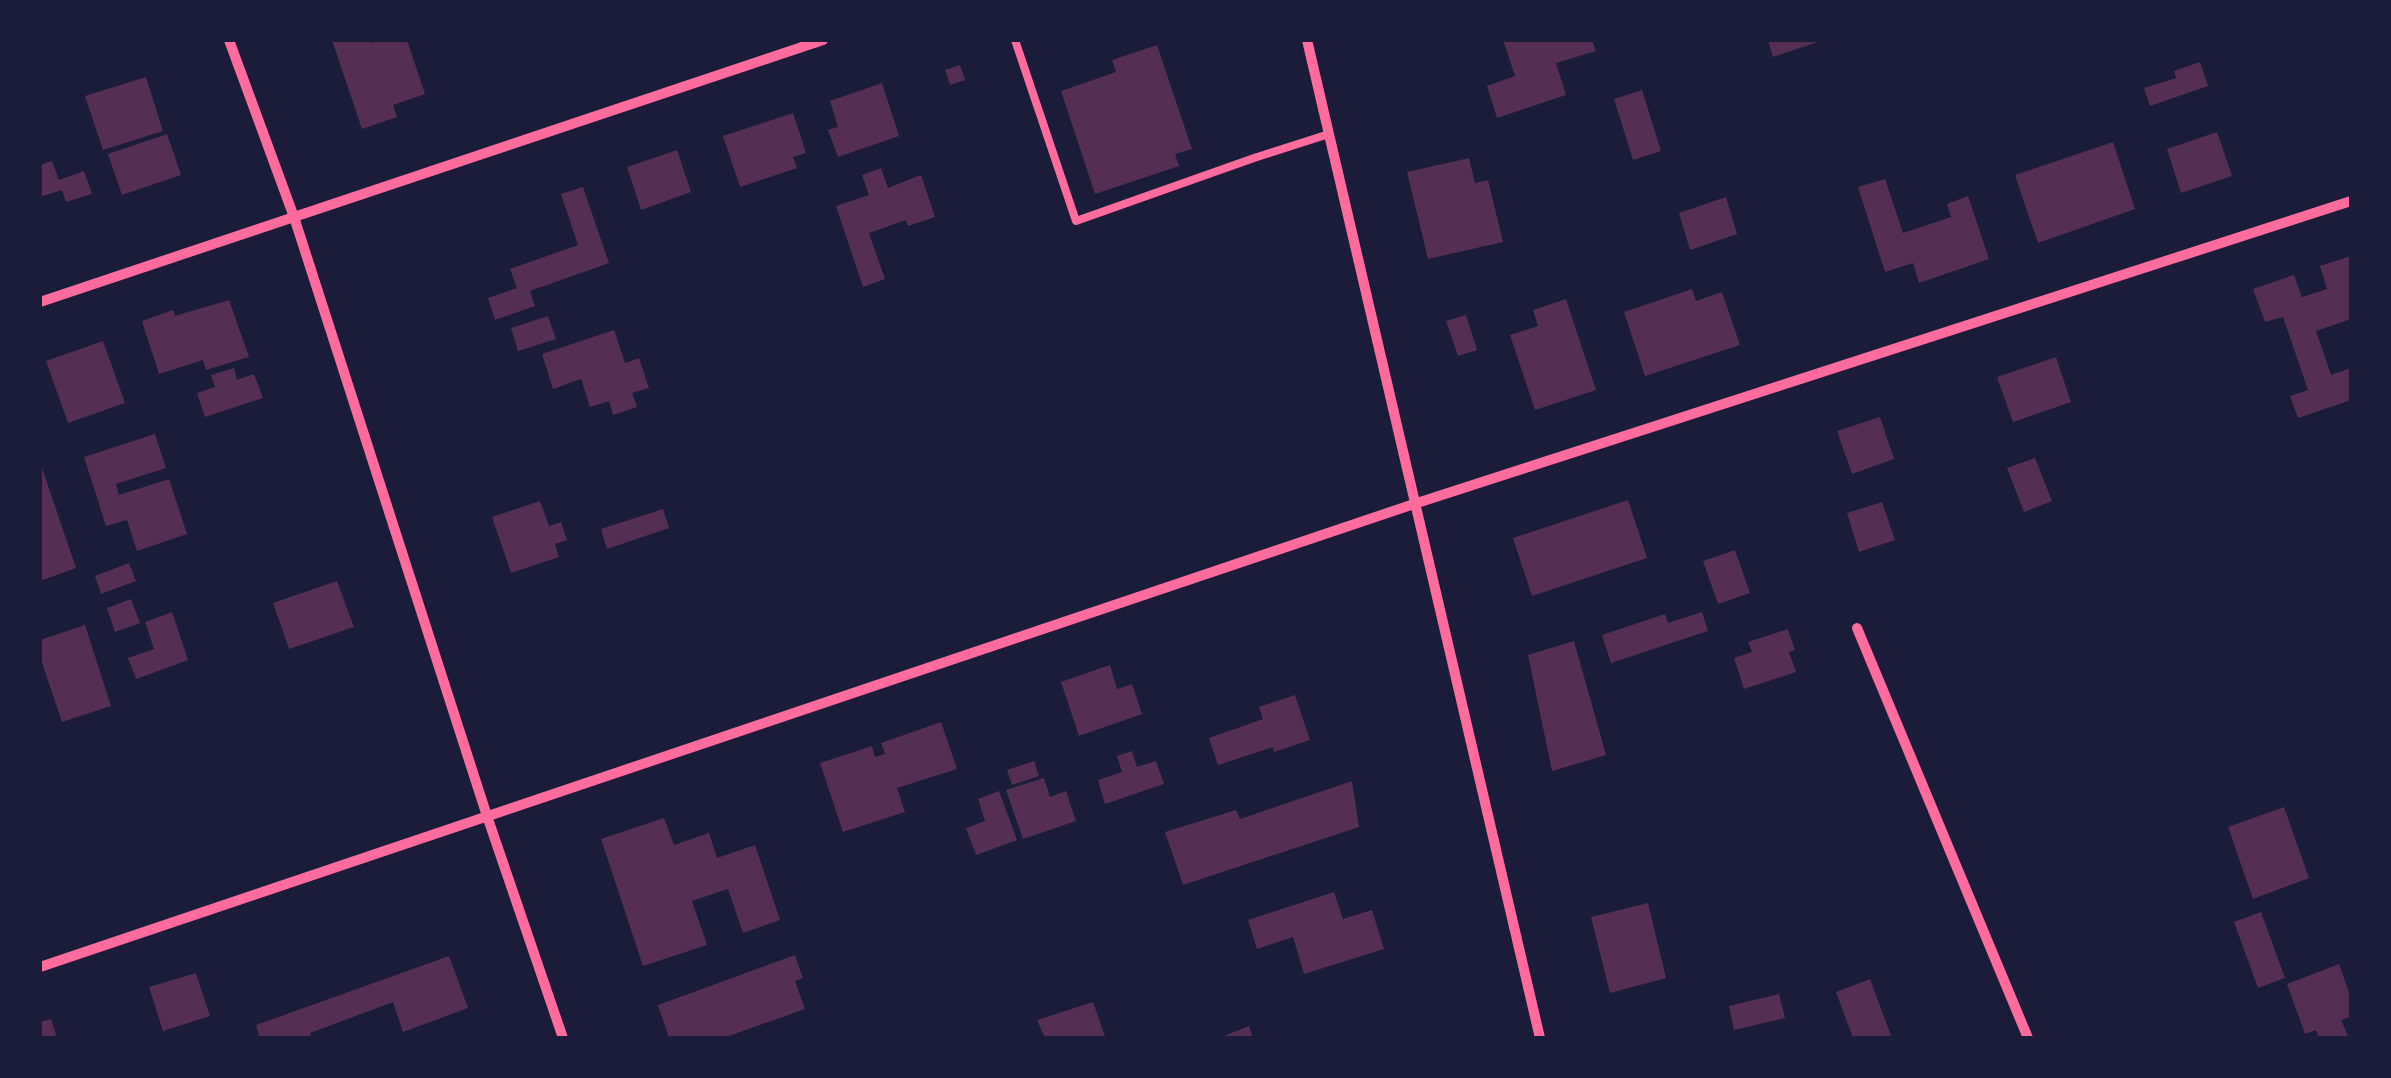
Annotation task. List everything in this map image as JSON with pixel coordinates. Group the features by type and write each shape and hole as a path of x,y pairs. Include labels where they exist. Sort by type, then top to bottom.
{"street":[{"path":"230,40 294,217 487,816 563,1038"},
{"path":"40,302 823,40"},
{"path":"1307,40 1540,1038"},
{"path":"40,966 1414,504 2351,201"},
{"path":"1857,628 2028,1038"}],"lane":[{"path":"1016,40 1076,221 1329,134"}],"building":[{"path":"332,40 407,40 425,94 393,105 397,117 362,129"},
{"path":"1503,40 1592,40 1596,51 1556,63 1566,95 1497,118 1487,86 1515,76"},
{"path":"1768,40 1821,40 1821,41 1773,57"},
{"path":"1157,45 1192,149 1175,154 1179,166 1095,194 1061,91 1116,72 1112,60"},
{"path":"2200,62 2208,86 2150,106 2144,88 2176,78 2174,71"},
{"path":"960,65 965,80 950,85 945,70"},
{"path":"146,77 163,131 103,150 85,96"},
{"path":"882,83 899,136 838,157 828,130 838,127 830,101"},
{"path":"1642,90 1661,151 1633,160 1614,99"},
{"path":"793,113 806,153 793,157 797,168 740,187 723,136"},
{"path":"2217,132 2232,176 2181,193 2167,149"},
{"path":"167,134 181,175 122,195 108,154"},
{"path":"2113,142 2135,209 2038,243 2015,175"},
{"path":"677,150 691,192 641,210 627,167"},
{"path":"1469,158 1475,183 1488,180 1503,242 1428,259 1407,172"},
{"path":"52,161 59,180 84,171 92,194 66,202 62,190 40,197 40,165"},
{"path":"881,168 888,188 921,175 935,217 908,226 906,220 869,233 885,279 863,287 836,206 869,195 862,175"},
{"path":"1885,179 1903,233 1951,217 1947,204 1968,196 1989,259 1919,283 1913,263 1885,272 1858,187"},
{"path":"583,187 609,263 530,291 535,306 495,320 488,298 517,288 510,269 578,245 561,194"},
{"path":"1726,197 1737,234 1690,250 1679,213"},
{"path":"2351,256 2351,319 2316,331 2331,375 2351,368 2351,400 2298,418 2290,396 2308,390 2283,317 2265,322 2253,289 2294,275 2302,297 2327,289 2320,266"},
{"path":"1692,289 1696,301 1722,292 1740,345 1645,376 1624,312"},
{"path":"1566,299 1596,390 1535,410 1510,335 1538,326 1533,310"},
{"path":"229,300 249,357 206,370 203,360 159,374 142,321 173,310 175,316"},
{"path":"1466,315 1477,350 1458,356 1446,321"},
{"path":"548,316 556,339 518,351 511,328"},
{"path":"614,330 625,363 639,358 649,388 632,393 637,407 613,415 609,401 590,407 581,379 553,389 542,354"},
{"path":"103,341 125,403 68,423 46,361"},
{"path":"2056,357 2071,402 2013,422 1997,377"},
{"path":"234,368 237,380 254,374 263,398 205,417 197,393 215,387 211,375"},
{"path":"1880,417 1894,459 1852,474 1837,431"},
{"path":"155,434 166,468 116,484 119,495 169,479 187,534 137,551 127,520 106,526 84,457"},
{"path":"2035,458 2052,501 2024,512 2007,468"},
{"path":"40,462 76,568 40,581"},
{"path":"1628,500 1647,558 1532,596 1513,538"},
{"path":"540,501 549,526 561,522 567,540 555,544 559,557 511,573 492,517"},
{"path":"1882,502 1895,540 1859,552 1847,513"},
{"path":"663,509 669,528 607,549 601,529"},
{"path":"1735,550 1750,593 1718,604 1703,561"},
{"path":"129,563 136,581 101,594 95,576"},
{"path":"337,581 354,627 289,649 273,603"},
{"path":"131,599 140,623 115,632 107,608"},
{"path":"172,612 188,660 136,679 128,658 154,649 145,622"},
{"path":"1702,612 1708,631 1611,663 1602,635 1665,614 1668,623"},
{"path":"85,625 111,706 62,722 40,657 40,640"},
{"path":"1788,629 1795,650 1789,652 1796,672 1744,689 1734,658 1752,652 1748,642"},
{"path":"1574,641 1606,755 1552,771 1528,655"},
{"path":"1110,665 1117,689 1132,684 1142,714 1079,736 1061,682"},
{"path":"1295,695 1310,740 1218,765 1209,738 1263,719 1259,707"},
{"path":"941,722 957,769 897,788 905,812 843,832 820,763 872,746 875,757 885,754 881,743"},
{"path":"1132,751 1137,767 1156,761 1164,784 1105,804 1098,780 1122,772 1117,756"},
{"path":"1034,761 1039,776 1012,785 1007,770"},
{"path":"1044,778 1050,797 1066,791 1076,821 1023,839 1006,790"},
{"path":"1352,781 1359,827 1183,885 1165,832 1236,810 1240,819"},
{"path":"999,791 1017,840 976,855 966,828 985,821 978,799"},
{"path":"2284,807 2309,878 2253,899 2228,827"},
{"path":"664,818 674,845 709,833 717,858 755,845 780,920 743,933 728,889 692,901 707,945 643,966 601,839"},
{"path":"1334,892 1343,919 1372,910 1384,949 1304,974 1293,937 1257,949 1248,920"},
{"path":"1648,903 1666,978 1610,993 1591,917"},
{"path":"2261,912 2285,978 2258,988 2234,922"},
{"path":"795,955 803,978 795,981 805,1009 723,1038 669,1038 658,1005"},
{"path":"449,956 468,1008 403,1032 393,1002 310,1033 312,1038 260,1038 256,1025"},
{"path":"2339,964 2351,998 2351,1017 2341,1020 2348,1036 2319,1038 2316,1030 2305,1034 2287,984"},
{"path":"196,973 210,1016 163,1031 149,987"},
{"path":"1870,979 1892,1038 1853,1038 1836,992"},
{"path":"1779,994 1785,1018 1734,1030 1729,1006"},
{"path":"1093,1002 1105,1036 1045,1038 1037,1020"},
{"path":"51,1019 57,1038 40,1038 40,1022"},
{"path":"1249,1026 1253,1038 1219,1038"}]}
